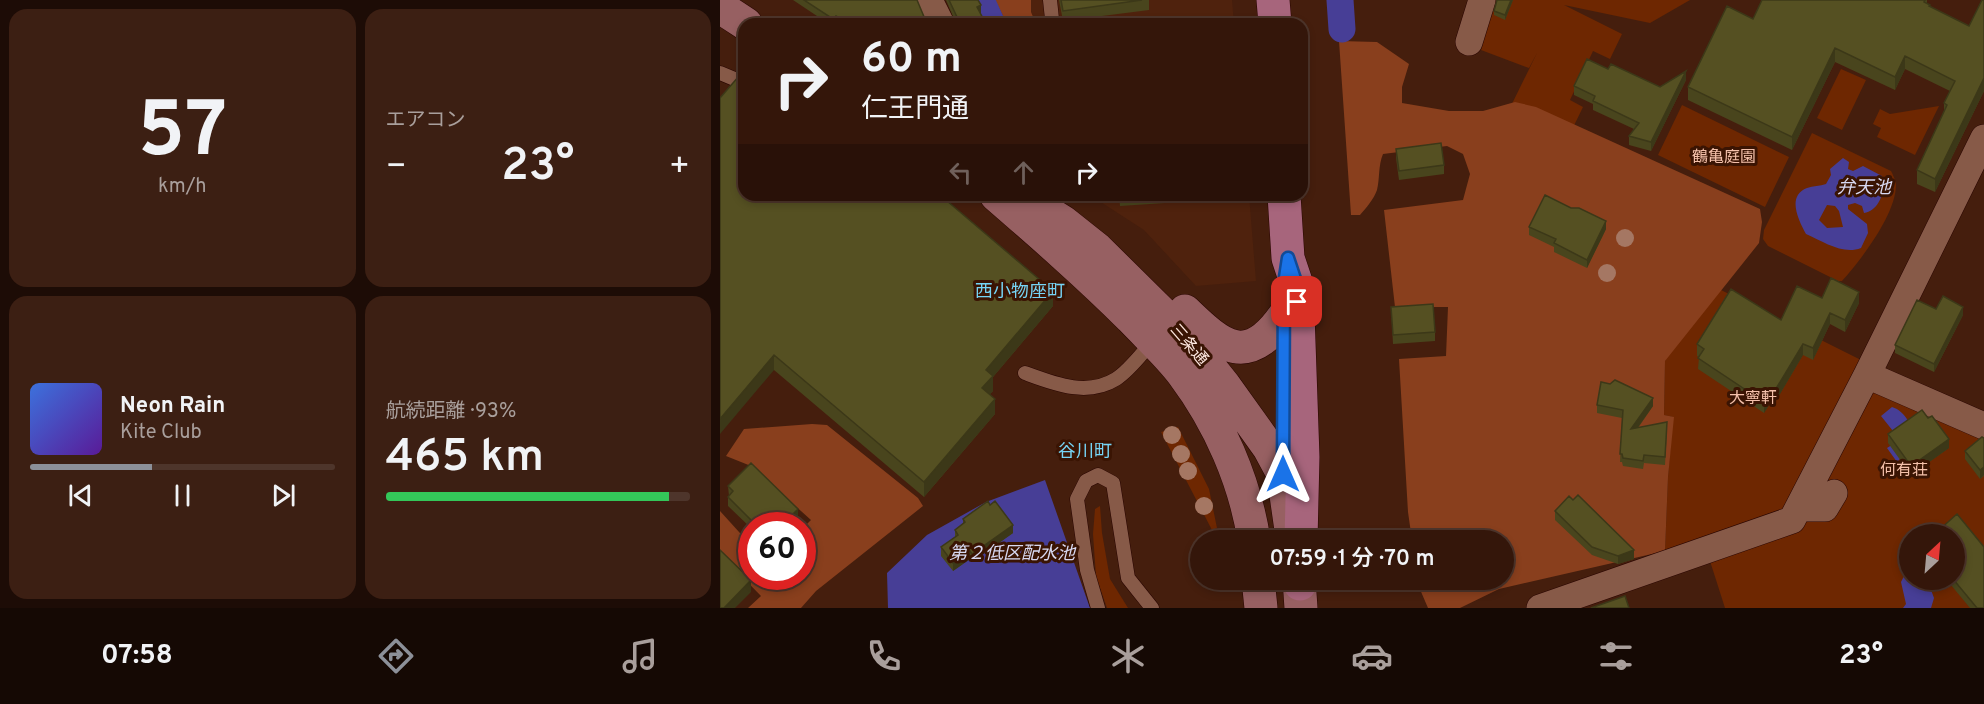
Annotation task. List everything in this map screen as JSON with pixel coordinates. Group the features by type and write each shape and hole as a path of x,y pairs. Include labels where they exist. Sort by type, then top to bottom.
{"main road":[{"path":"1273,0 1274,18"},
{"path":"720,8 738,19"},
{"name":"三条通","path":"1003,201 1102,290 1182,373 1200,399 1240,479 1252,530"},
{"name":"三条通","path":"1030,201 1063,222 1097,249 1184,335 1269,448 1283,474 1291,530"},
{"path":"1048,201 1116,246 1139,265 1197,322 1227,346 1237,348 1259,342 1277,326 1284,315"},
{"path":"1280,530 1284,284 1288,258 1284,201"},
{"path":"1288,258 1297,285 1303,458 1301,530"},
{"path":"1259,590 1261,608"}],"street":[{"path":"929,0 938,18"},
{"path":"1469,42 1482,0"},
{"path":"1540,608 1792,520 1867,375 1984,138"},
{"path":"1867,375 1984,426"},
{"path":"1800,508 1825,508 1834,493"}],"lane":[{"path":"1050,0 1052,18"},
{"path":"720,73 738,80"},
{"path":"1025,373 1062,387 1095,388 1118,378 1153,341"},
{"path":"1098,608 1088,570 1077,498 1086,481 1098,475 1113,483 1128,578 1152,608"}],"shaded area":[{"path":"990,0 1232,0 1234,18 998,18"},
{"path":"995,0 1031,0 1034,18 1004,18"},
{"path":"1339,41 1377,42 1409,64 1402,87 1402,103 1449,111 1483,111 1515,102 1536,107 1760,209 1762,222 1759,243 1665,361 1664,415 1674,417 1668,477 1665,551 1514,586 1514,530 1411,530 1399,359 1446,356 1448,307 1395,307 1384,210 1463,200 1470,174 1463,154 1447,146 1383,154 1374,197 1360,215 1351,215"},
{"path":"1099,201 1249,201 1256,281 1196,286 1144,230"},
{"path":"827,425 918,498 923,506 816,591 801,608 748,608 761,596 755,590 816,590 816,512 802,512 751,466 726,456 744,429"},
{"path":"720,511 738,531 738,572 720,554"},
{"path":"1420,590 1497,590 1460,608 1428,608"}],"green space":[{"path":"1494,0 1690,0 1650,23 1564,5 1622,34 1610,59 1593,51 1570,100 1583,107 1566,142 1507,114 1537,53 1529,68 1481,50"},
{"path":"1841,69 1866,80 1842,130 1817,118"},
{"name":"鶴亀庭園","path":"1682,105 1789,157 1765,207 1658,155"},
{"path":"1939,106 1915,155 1877,137 1881,128 1873,124 1880,109 1890,114"},
{"path":"1812,133 1891,171 1896,183 1894,197 1884,223 1842,281 1768,246 1763,239 1764,230"},
{"name":"大寧軒","path":"1703,281 1863,361 1786,512 1665,551 1673,417 1664,415 1665,361"},
{"name":"何有荘","path":"1873,383 1984,434 1984,608 1725,608 1710,561 1788,530"},
{"path":"1178,427 1209,489 1217,528 1212,530 1161,432"},
{"path":"1100,506 1110,579 1128,608 1107,608 1096,576 1093,534 1095,509"}],"water":[{"name":"弁天池","path":"1843,158 1849,162 1848,169 1853,171 1863,166 1882,176 1882,193 1874,208 1864,213 1862,206 1855,203 1848,205 1848,209 1867,224 1868,233 1861,248 1847,250 1827,244 1806,234 1800,222 1796,209 1797,197 1807,188 1826,184 1831,175 1830,169","holes":["1827,205 1835,206 1839,211 1843,227 1827,228 1819,220"]},
{"path":"1892,407 1905,416 1918,440 1897,462 1887,448 1895,443 1897,436 1881,416"},
{"name":"第２低区配水池","path":"1045,480 1090,608 888,608 887,573 927,535 986,502"},
{"path":"1903,590 1931,590 1934,598 1931,608 1903,608 1906,604"}],"building":[{"path":"804,0 917,0 924,18 839,18 836,16 831,18"},
{"path":"949,0 978,0 981,5 977,7 983,18 957,17"},
{"path":"1061,0 1142,0 1063,11"},
{"path":"1497,0 1511,0 1505,15 1494,11"},
{"path":"1762,0 1925,0 1924,2 1929,6 1969,26 1984,0 1984,78 1935,179 1917,170 1947,105 1944,103 1955,81 1905,56 1895,77 1835,48 1792,137 1688,87 1727,6 1753,19"},
{"path":"1587,59 1608,69 1611,64 1660,87 1686,71 1651,142 1629,136 1639,123 1593,101 1595,96 1574,86"},
{"path":"738,77 738,201 947,201 1053,291 986,370 993,376 982,388 995,399 924,482 774,355 720,419 720,98"},
{"path":"1441,143 1444,165 1399,171 1396,149"},
{"path":"1545,195 1606,221 1587,260 1554,243 1556,239 1529,227"},
{"path":"1831,278 1859,292 1845,320 1830,313 1813,348 1803,344 1774,392 1771,391 1764,402 1698,358 1704,349 1697,344 1731,289 1781,320 1797,286 1822,298"},
{"path":"1943,296 1963,307 1934,364 1895,345 1917,300 1936,309"},
{"path":"1433,304 1435,332 1393,335 1391,307"},
{"path":"1615,380 1653,398 1631,429 1667,422 1665,457 1644,455 1643,461 1623,458 1620,454 1623,410 1597,405 1601,382 1610,384"},
{"path":"1922,410 1928,418 1932,416 1949,439 1911,466 1888,434"},
{"path":"1982,437 1984,438 1984,467 1980,470 1965,451"},
{"path":"751,463 798,509 795,512 743,512 728,497 733,491 728,486"},
{"path":"1578,495 1634,550 1618,556 1592,547 1555,511 1569,496 1573,500"},
{"path":"988,501 990,505 995,501 1013,525 972,554 970,551 953,563 941,547 958,535 955,530 965,522 963,519"},
{"path":"1957,514 1984,547 1984,608 1977,608 1962,590 1965,590 1965,524 1946,524"},
{"path":"720,550 738,567 738,590 741,590 724,608 720,608"},
{"path":"1625,596 1629,608 1591,608"}],"waterway":[{"path":"981,0 989,18"},
{"path":"1340,0 1342,29"}],"district":[{"name":"西小物座町","path":"1020,291"},
{"name":"谷川町","path":"1085,451"}],"route":[{"path":"1283,474 1284,284 1288,258 1297,285 1297,302"}]}
